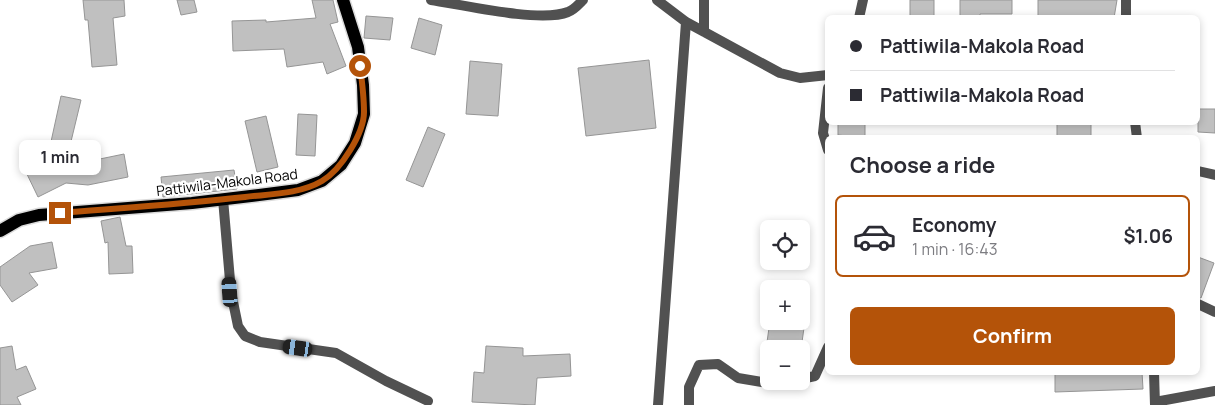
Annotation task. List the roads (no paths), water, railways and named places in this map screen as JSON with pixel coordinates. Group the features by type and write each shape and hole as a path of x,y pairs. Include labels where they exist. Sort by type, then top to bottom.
{"main road":[{"name":"Pattiwila-Makola Road","path":"0,231 19,220 39,215 223,199 298,190 322,181 341,165 354,143 364,114 363,85 358,47 342,0"}],"street":[{"path":"431,0 523,14 553,16 570,12 583,0"},
{"path":"657,0 686,22 780,73 800,78 825,75"},
{"path":"704,0 704,32"},
{"path":"860,15 863,0"},
{"path":"1126,0 1126,15"},
{"path":"658,405 686,22"},
{"path":"825,115 823,133 825,140"},
{"path":"1200,171 1215,175"},
{"path":"223,199 230,292 238,326 245,336 260,342 336,353 386,381 428,401"},
{"path":"1200,305 1215,312"},
{"path":"810,377 815,376 825,354"},
{"path":"689,405 689,387 699,365 718,364 738,378 760,381"},
{"path":"1154,375 1155,403 1215,391"}]}
